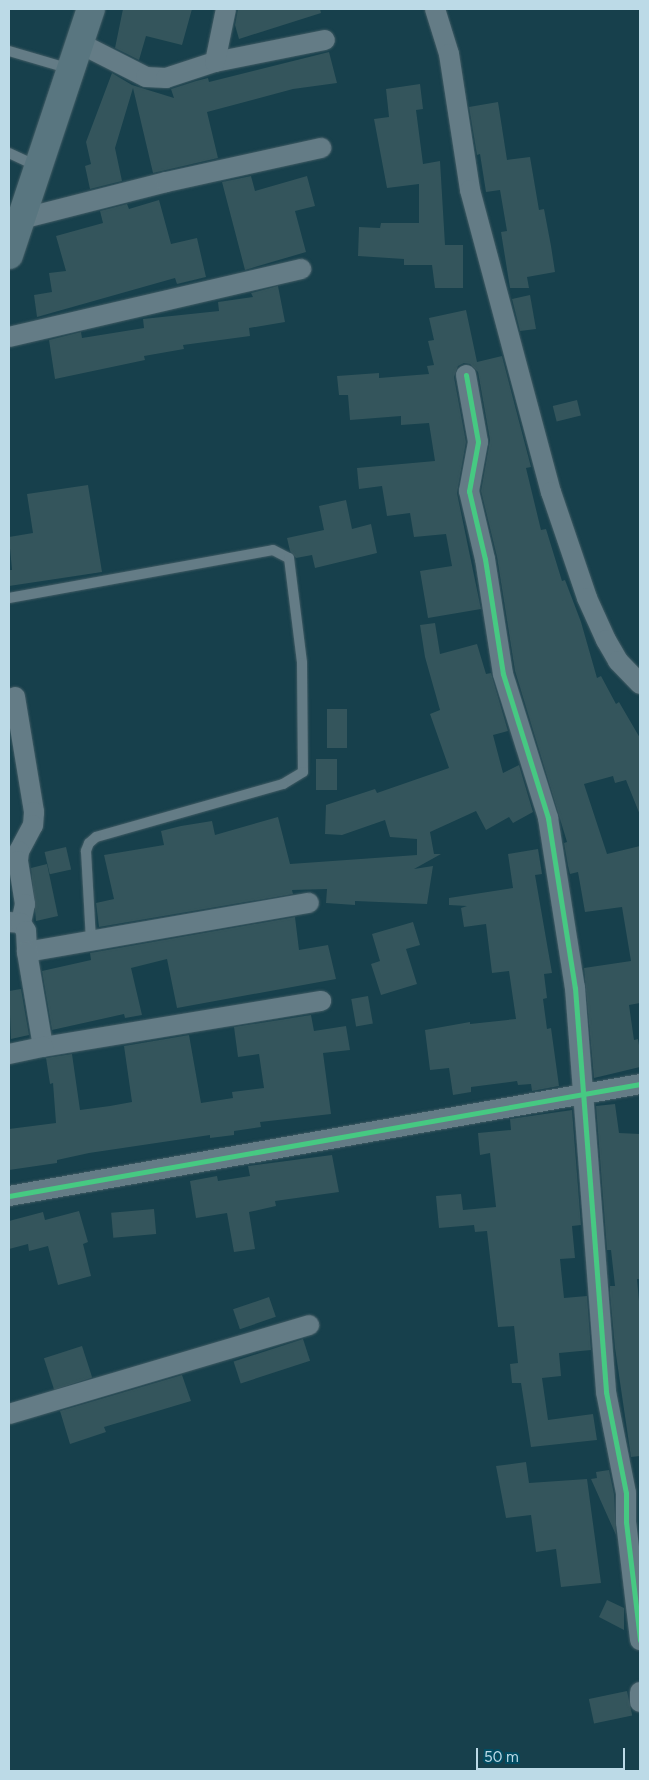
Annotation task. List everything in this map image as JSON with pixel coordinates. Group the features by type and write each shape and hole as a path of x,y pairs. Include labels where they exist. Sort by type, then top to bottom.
{"main road":[{"path":"13,239 92,9"}],"street":[{"path":"216,62 226,9"},
{"path":"435,9 449,54 470,190 551,492 587,598 606,640 618,660 640,684"},
{"path":"80,44 146,77 166,78 216,62 325,40"},
{"path":"13,239 166,182 321,148"},
{"path":"9,337 301,269"},
{"path":"466,375 478,442 469,491 485,559 503,674 548,818 558,871 575,988 585,1096 606,1392 633,1497 626,1522 640,1640"},
{"path":"15,697 34,812 33,825 18,861 25,904 15,922 26,931 43,1048"},
{"path":"28,952 310,903"},
{"path":"9,1054 320,1001"},
{"path":"9,1196 503,1108 585,1096 640,1084"},
{"path":"9,1414 309,1325"},
{"path":"640,1692 640,1702"}],"lane":[{"path":"9,51 71,69"},
{"path":"9,153 38,167"},
{"path":"9,598 273,550 289,558 302,663 303,772 283,784 96,837 89,843 86,851 91,941"}],"building":[{"path":"123,9 192,9 182,45 146,36 139,60 115,48"},
{"path":"238,9 320,9 321,13 239,39 235,25"},
{"path":"329,52 337,83 293,89 207,112 218,158 153,173 133,88 115,148 122,181 90,189 85,166 91,164 86,142 112,73 132,85 174,98 171,89 196,81 208,78 209,82"},
{"path":"420,84 423,109 416,110 423,164 440,161 445,245 463,245 463,288 435,288 432,265 404,265 404,259 358,256 359,227 380,228 381,223 419,223 419,184 387,188 374,119 389,117 386,89"},
{"path":"498,102 507,160 530,157 539,210 544,209 551,246 555,272 527,277 529,288 510,288 501,232 507,231 500,190 486,192 480,154 477,155 469,107"},
{"path":"251,176 255,191 307,176 315,206 295,211 306,252 245,270 222,182"},
{"path":"159,200 171,244 197,238 206,277 177,284 175,278 37,317 34,295 52,292 49,273 66,271 56,236 103,223 100,211 127,204 129,209"},
{"path":"278,286 285,322 249,328 250,336 183,345 184,349 144,356 145,360 55,379 49,340 81,332 82,338 144,328 143,319 219,311 218,302 253,297 251,293"},
{"path":"530,295 536,329 520,331 512,299"},
{"path":"466,310 477,362 502,356 531,467 526,468 541,530 546,529 562,581 565,580 581,622 597,678 601,676 616,704 619,702 640,738 640,815 626,780 615,783 613,776 584,784 607,854 640,846 640,1003 629,1005 634,1040 638,1039 640,1067 594,1078 584,968 631,961 622,907 585,912 578,872 570,874 564,843 567,842 515,671 497,557 481,491 490,440 478,372 470,364 464,363 458,366 454,377 466,442 457,493 481,609 428,618 420,571 452,566 446,534 414,537 410,513 387,516 382,486 359,489 357,468 435,461 429,423 401,425 401,416 350,420 348,395 339,395 337,376 379,373 379,378 429,374 427,366 434,365 428,341 434,340 429,318"},
{"path":"577,400 581,416 557,422 553,406"},
{"path":"88,485 102,572 9,586 9,570 12,570 9,537 33,533 27,494"},
{"path":"346,500 352,529 371,524 377,553 315,568 312,555 296,558 290,551 287,538 324,530 319,506"},
{"path":"435,623 440,654 477,644 486,674 491,673 508,731 493,735 503,773 519,765 533,812 513,823 509,817 486,830 476,811 430,832 434,854 441,854 414,869 433,866 427,904 355,901 355,905 326,903 327,889 292,890 293,894 99,927 96,903 114,899 104,855 164,845 161,831 181,826 212,821 215,835 278,817 290,864 417,855 417,839 390,837 385,820 342,835 325,834 326,805 375,789 377,793 449,768 430,714 440,710 425,657 420,625"},
{"path":"327,709 347,709 347,748 327,748"},
{"path":"316,759 337,759 337,790 316,790"},
{"path":"66,847 71,869 50,874 45,852"},
{"path":"538,849 542,874 535,875 552,973 544,974 547,998 543,999 547,1029 551,1028 559,1086 532,1091 531,1084 518,1085 517,1081 471,1087 471,1092 453,1095 449,1068 430,1070 425,1030 470,1022 470,1024 516,1019 509,971 492,973 486,924 464,927 461,908 467,906 449,905 449,898 513,888 508,854"},
{"path":"47,864 58,916 36,921 31,868"},
{"path":"295,917 299,950 328,945 336,979 177,1008 167,959 131,968 142,1015 125,1018 124,1014 52,1030 42,971 91,960 90,953"},
{"path":"413,922 420,945 406,949 417,984 381,995 371,964 380,961 372,934"},
{"path":"21,989 29,1035 11,1039 9,991"},
{"path":"368,996 373,1024 356,1027 351,999"},
{"path":"311,1015 314,1031 346,1026 350,1050 323,1053 331,1114 260,1122 261,1127 234,1131 234,1135 210,1138 210,1135 89,1153 57,1160 57,1163 9,1170 9,1129 56,1123 53,1083 50,1084 46,1058 72,1054 80,1110 110,1106 132,1102 124,1046 189,1035 201,1103 233,1098 232,1092 264,1088 259,1054 238,1057 234,1027"},
{"path":"615,1104 619,1133 640,1134 640,1279 637,1279 640,1312 640,1456 631,1457 615,1348 610,1286 615,1286 611,1250 607,1250 596,1106"},
{"path":"572,1110 581,1225 572,1226 575,1258 560,1259 564,1298 587,1296 591,1350 559,1353 561,1376 542,1378 548,1420 593,1414 597,1440 531,1447 521,1383 512,1383 510,1364 518,1363 514,1326 498,1327 487,1231 475,1232 474,1225 439,1228 436,1196 461,1194 463,1210 496,1207 490,1153 480,1155 478,1133 511,1130 510,1119"},
{"path":"332,1155 339,1192 275,1201 276,1206 249,1212 255,1249 234,1252 227,1213 196,1218 190,1181 217,1176 218,1181 250,1176 248,1166"},
{"path":"154,1209 156,1234 113,1238 111,1213"},
{"path":"79,1211 88,1242 83,1244 91,1276 58,1285 48,1246 29,1251 28,1244 9,1249 9,1221 43,1212 45,1220"},
{"path":"269,1297 276,1317 240,1329 233,1309"},
{"path":"303,1339 310,1361 241,1383 234,1362"},
{"path":"82,1346 92,1377 54,1390 44,1358"},
{"path":"182,1375 191,1401 104,1427 106,1432 70,1444 60,1411"},
{"path":"526,1462 529,1483 587,1479 601,1583 561,1587 556,1549 536,1552 531,1515 506,1518 496,1466"},
{"path":"609,1470 614,1494 616,1535 591,1479 597,1478 596,1472"},
{"path":"607,1600 624,1608 624,1630 599,1617"},
{"path":"627,1691 632,1715 594,1724 589,1699"}],"cycle path":[{"path":"466,375 478,442 469,491 485,559 503,674 548,818 575,988 606,1392 626,1493 626,1522 640,1640"},
{"path":"9,1196 640,1084"}]}
